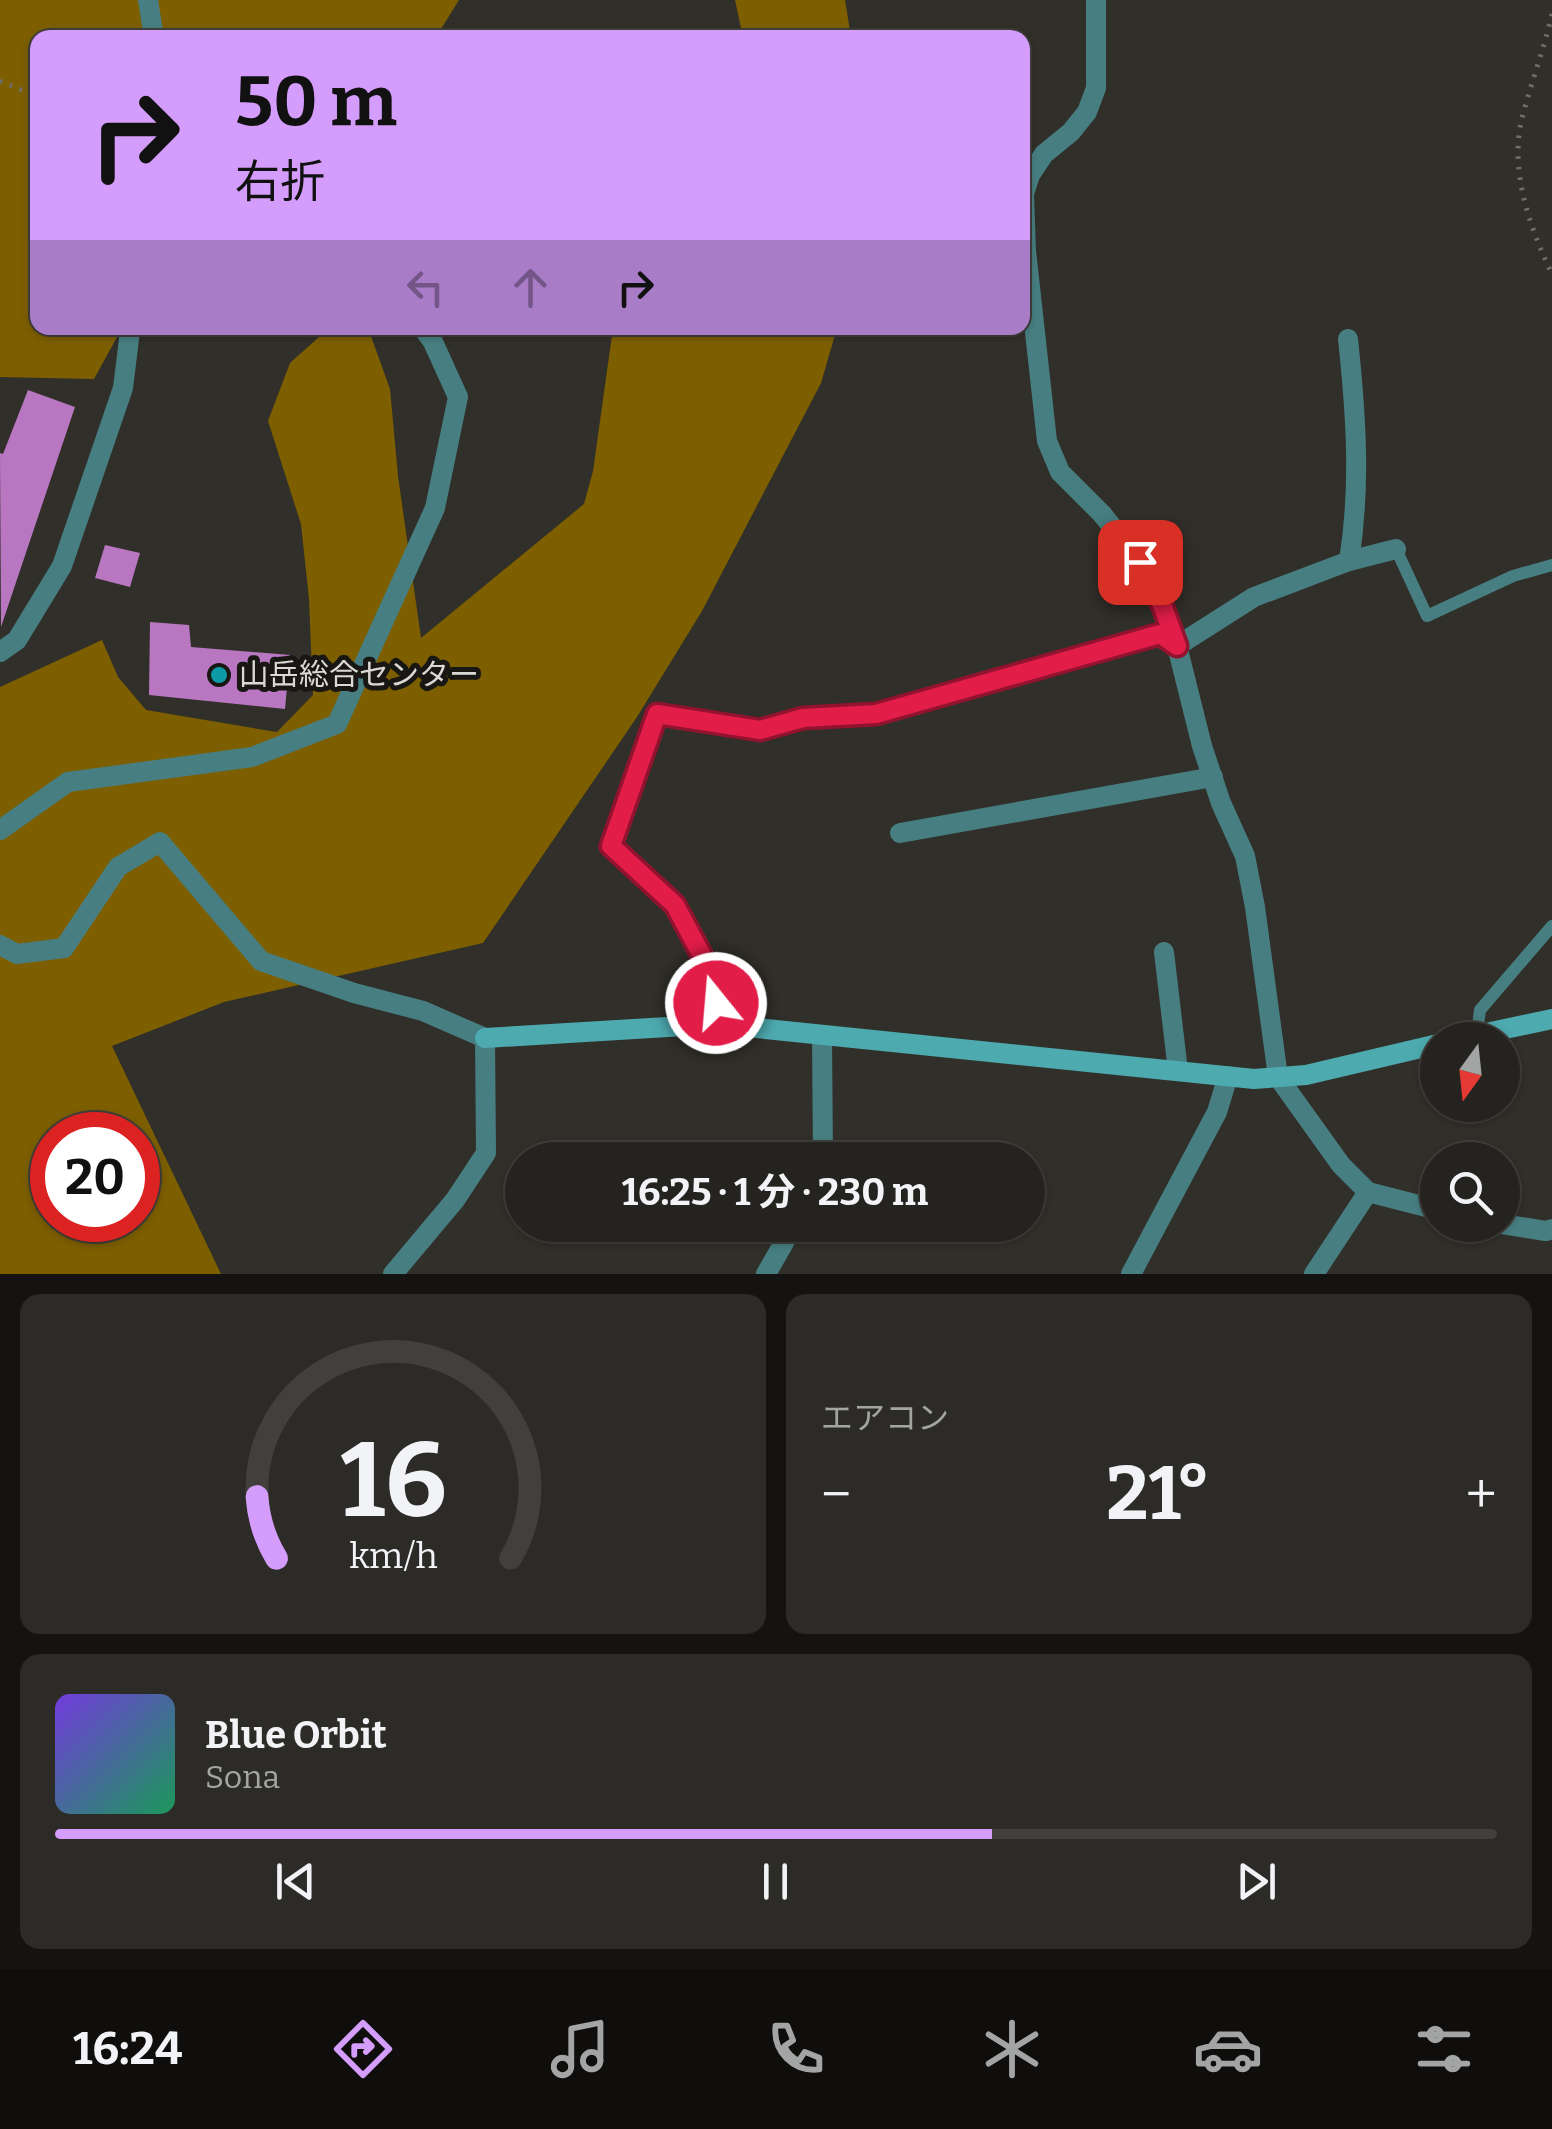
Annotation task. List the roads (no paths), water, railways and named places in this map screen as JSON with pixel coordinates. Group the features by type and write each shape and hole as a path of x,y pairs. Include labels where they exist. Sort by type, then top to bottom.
{"street":[{"path":"148,0 153,30"},
{"path":"1030,175 1044,154 1088,112 1096,88 1096,0"},
{"path":"1030,286 1048,441 1060,472 1102,514 1140,562 1163,607 1213,778 1245,856 1256,908 1278,1077 1341,1165 1368,1192 1420,1205"},
{"path":"0,652 17,640 62,566 124,388 130,335"},
{"path":"0,830 68,782 252,757 336,724 436,508 458,397 428,335"},
{"path":"1348,338 1358,464 1357,515 1349,561"},
{"path":"1177,646 1254,597 1349,561 1396,549"},
{"path":"900,832 1213,778"},
{"path":"0,945 17,954 64,948 118,867 160,842 260,961 423,1011 484,1038 717,1024 1228,1076 1278,1077 1306,1075 1420,1048"},
{"path":"1164,952 1178,1071"},
{"path":"1520,1025 1552,1019"},
{"path":"822,1035 823,1142"},
{"path":"393,1274 455,1200 486,1153 484,1038"},
{"path":"1130,1274 1216,1112 1228,1076"},
{"path":"1314,1274 1368,1192"},
{"path":"1520,1227 1546,1232 1552,1229"},
{"path":"766,1274 784,1242"}],"lane":[{"path":"1396,549 1427,616 1513,576 1552,565"},
{"path":"717,1024 716,982 675,905 611,846 657,714 760,730 803,718 876,714 1160,634 1177,646"},
{"path":"1478,1022 1480,1010 1552,926"}],"place":[{"name":"山岳総合センター","path":"219,675"}]}
